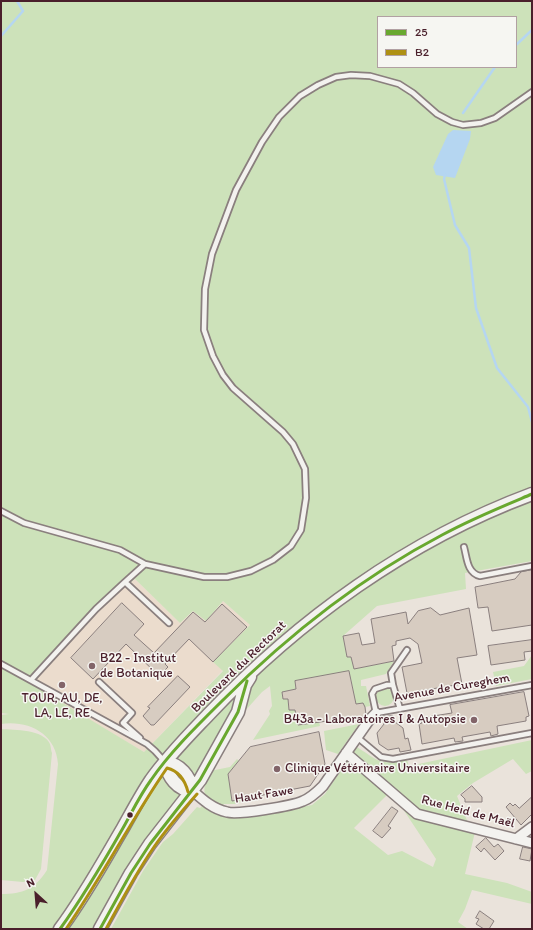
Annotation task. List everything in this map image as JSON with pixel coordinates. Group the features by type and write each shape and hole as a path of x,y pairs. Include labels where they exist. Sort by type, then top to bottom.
{"main road":[{"name":"Boulevard du Rectorat","path":"60,929 90,884 139,799 165,762 232,690 266,657 345,594 426,543 478,517 532,494"},
{"path":"100,929 131,873 150,844 170,817 193,791 200,780 238,712 247,681 266,657"},
{"path":"165,762 174,764 186,773 193,791"}],"street":[{"name":"Haut Fawe","path":"193,791 215,808 232,813 242,813 301,802 319,790 370,719 376,713"},
{"name":"Rue Heid de Maël","path":"346,752 417,814 532,843"},
{"path":"516,839 532,827"}],"lane":[{"path":"1,511 24,523 120,550 146,564 204,577 227,577 251,571 273,560 291,546 301,530 306,498 305,469 293,444 283,432 233,388 222,375 213,356 204,330 205,289 212,254 236,190 262,142 279,117 300,96 318,85 336,77 351,75 377,78 399,84 413,93 437,114 452,122 463,125 481,123 495,118 532,92"},
{"path":"464,547 470,569 474,574 480,576 532,566"},
{"path":"31,680 96,609 146,564"},
{"path":"125,582 169,623"},
{"path":"400,709 393,685 392,673 407,650"},
{"path":"1,664 147,744"},
{"path":"99,682 132,713 123,723 155,751 165,762"},
{"path":"376,713 372,694 375,689 387,684 393,685"},
{"name":"Avenue de Cureghem","path":"376,713 532,685"},
{"path":"357,737 381,757 393,760 532,732"}],"shaded area":[{"path":"135,579 180,623 193,611 206,621 223,601 250,625 213,662 223,670 144,752 26,682 105,601"}],"green space":[{"path":"1,1 532,1 532,561 465,573 466,589 377,606 343,636 347,657 351,657 354,669 394,661 386,674 361,680 361,686 366,686 370,706 365,707 362,703 356,706 351,679 349,678 347,672 295,681 296,689 282,692 283,699 288,699 289,710 298,709 299,716 296,717 298,725 319,722 320,726 253,740 270,714 269,711 272,706 270,686 262,692 245,711 100,929 1,929 1,894 16,893 28,889 38,882 47,870 58,764 52,745 39,731 21,724 1,724 1,715 9,714 1,713","holes":["135,579 180,623 193,611 206,621 223,601 250,625 213,662 223,671 144,752 26,681 105,601"]},
{"path":"532,655 532,679 496,686 493,672 524,666"},
{"path":"385,688 391,691 394,697 391,703 385,706 379,703 376,697 379,691"},
{"path":"359,724 338,754 326,750 324,731"},
{"path":"1,729 21,730 35,733 41,735 50,744 52,753 41,869 35,880 23,882 1,880"},
{"path":"532,740 532,771 526,774 513,759 473,783 457,796 471,830 475,832 465,874 507,883 532,892 532,904 472,890 465,909 458,922 468,929 111,929 143,871 163,842 173,834 197,807 200,808 202,806 213,813 221,815 260,814 312,805 325,794 357,747 380,761 391,762 407,760 409,766","holes":["391,791 436,859 433,867 402,851 388,855 354,828"]},
{"path":"237,759 239,761 228,774 232,800 241,799 241,801 238,804 224,804 221,807 205,795 204,789 206,780 210,771 230,767"}],"water":[{"path":"453,130 471,131 470,139 455,178 436,175 433,167 448,134"}],"building":[{"path":"532,570 532,625 492,631 488,607 478,608 475,587 515,579 521,572"},
{"path":"122,603 144,624 134,635 154,653 193,612 205,622 222,604 247,627 213,662 189,639 165,664 168,667 159,676 126,644 93,679 71,658"},
{"path":"431,608 440,615 469,608 477,655 457,658 462,684 407,693 402,667 422,663 418,644 410,638 396,641 396,645 392,646 394,661 354,669 351,657 347,657 343,636 359,633 362,645 375,643 371,619 406,612 408,624 418,611"},
{"path":"532,640 532,651 524,652 525,660 491,665 488,646"},
{"path":"349,671 356,704 363,703 366,715 362,717 362,719 336,723 335,720 298,725 295,710 289,710 288,699 283,699 282,692 296,689 295,681"},
{"path":"178,676 190,687 154,725 151,725 143,716 150,708 148,707"},
{"name":"B43a - Laboratoires I & Autopsie","path":"524,692 529,716 526,717 526,721 497,726 498,734 491,736 490,732 462,737 463,741 455,742 454,738 422,744 419,724 422,723 421,718 452,713 450,705"},
{"path":"393,716 395,722 403,728 405,739 408,738 411,750 400,752 399,748 388,750 379,744 377,733 384,724 383,717"},
{"name":"Clinique Vétérinaire Universitaire","path":"319,732 325,764 310,786 232,801 228,774 250,747"},
{"path":"472,786 482,797 482,802 465,802 465,799 461,795"},
{"path":"532,797 532,814 521,825 506,807 510,803 513,806 515,804 519,808"},
{"path":"392,807 398,811 388,826 391,828 382,838 373,831"},
{"path":"486,838 494,847 498,844 504,851 495,860 484,848 481,852 476,847"},
{"path":"523,847 532,849 530,861 520,859"},
{"path":"480,911 494,921 489,929 484,929 476,924 479,919 476,918"}],"waterway":[{"path":"1,36 23,11 17,1"},
{"path":"517,44 532,30"},
{"path":"463,113 494,68"},
{"path":"445,175 444,179 455,225 469,248 476,308 497,368 528,407 532,422"}],"transit line":[{"name":"25","path":"60,929 93,880 143,792 159,769 194,729 247,677 299,631 353,589 382,570 453,529 486,513 532,494"},
{"name":"25","path":"100,929 131,873 150,844 200,780 238,712 247,681"},
{"name":"B2","path":"66,929 167,768 175,771 181,777 188,792"},
{"name":"B2","path":"106,929 135,877 154,847 169,826 197,794"}],"place":[{"name":"B22 - Institut de Botanique","path":"92,666"},
{"name":"TOUR, AU, DE, LA, LE, RE","path":"62,685"},
{"name":"B43a - Laboratoires I & Autopsie","path":"474,720"},
{"name":"Clinique Vétérinaire Universitaire","path":"277,769"}]}
